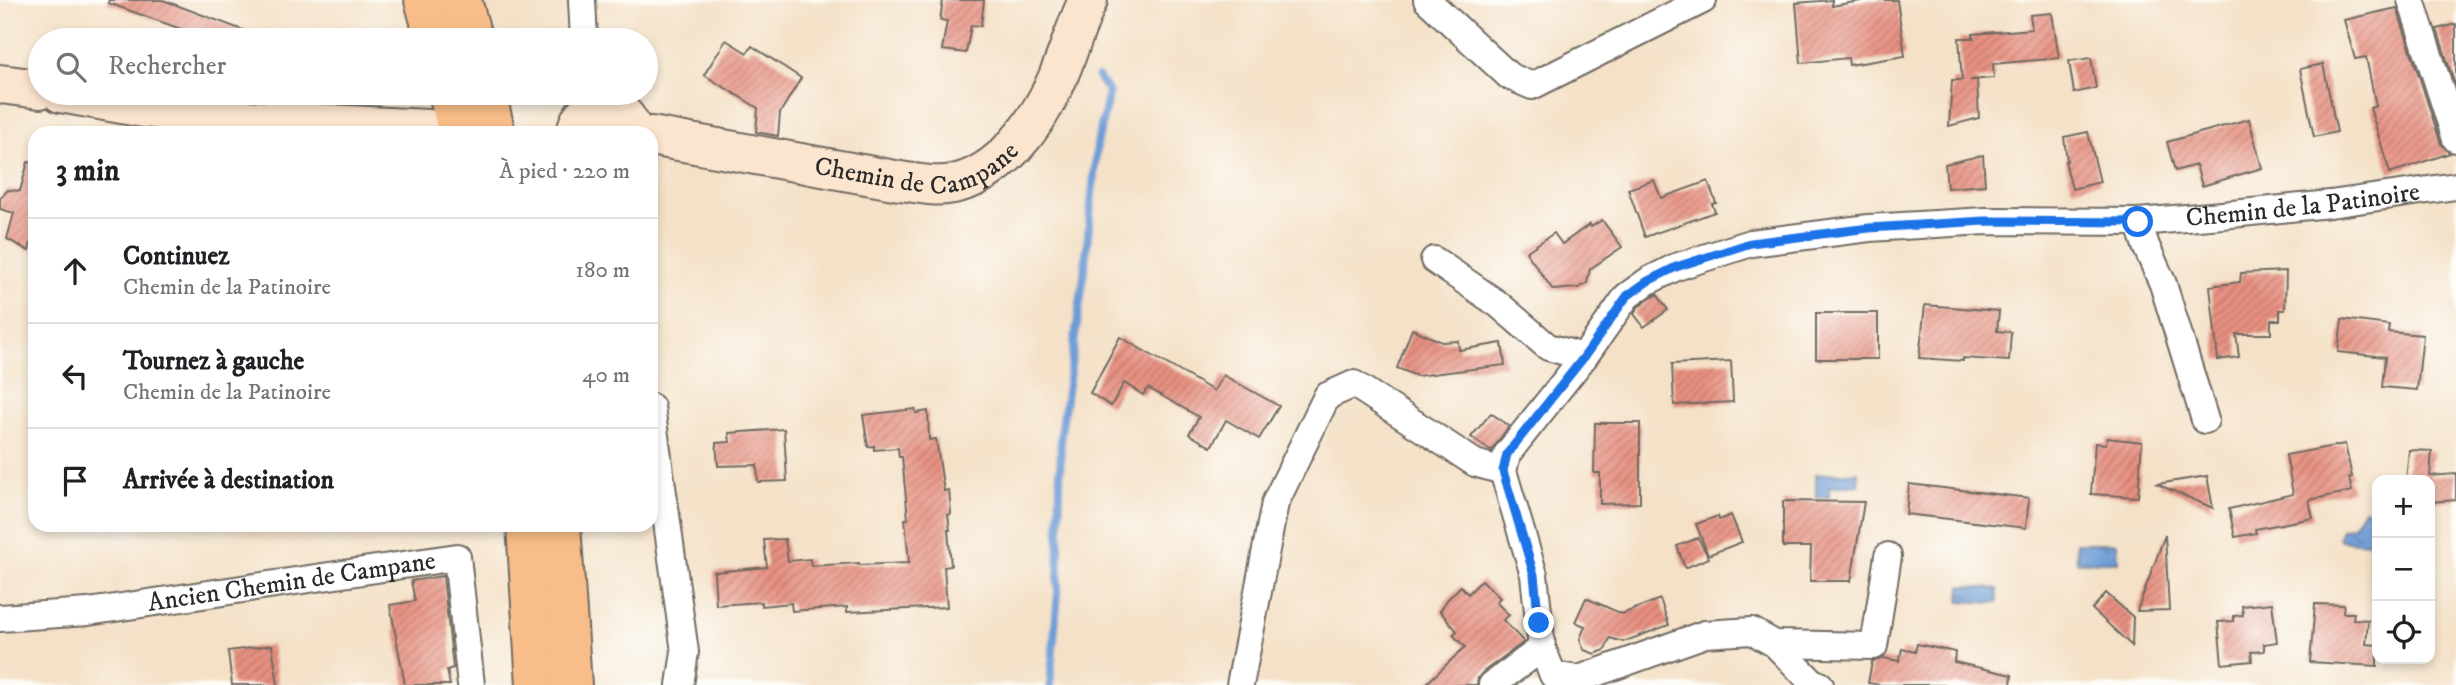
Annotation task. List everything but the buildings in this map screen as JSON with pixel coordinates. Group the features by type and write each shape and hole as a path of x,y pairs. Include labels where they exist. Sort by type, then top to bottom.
{"highway":[{"path":"424,0 432,28"},
{"path":"463,0 470,28"},
{"path":"444,126 446,105"},
{"path":"489,105 494,126"},
{"path":"526,532 536,685"},
{"path":"561,532 572,685"}],"main road":[{"name":"Chemin de Campane","path":"658,137 911,182 943,185 967,181 1007,154 1043,108 1055,85 1088,0"},
{"path":"127,105 247,120 354,126"},
{"path":"587,111 606,106 617,109 625,115 631,126"}],"street":[{"path":"582,0 583,28"},
{"path":"1427,0 1508,76 1532,86 1703,0"},
{"path":"2411,0 2456,139"},
{"name":"Chemin de la Patinoire","path":"1503,471 1507,454 1584,357 1627,296 1648,281 1676,267 1751,243 1869,228 1985,221 2138,222 2330,204 2456,186"},
{"path":"2138,222 2163,285 2205,420"},
{"path":"1434,260 1498,304 1548,347 1584,357"},
{"path":"1240,685 1275,503 1327,396 1354,384 1475,463 1503,471 1534,575 1542,648 1553,675 1579,679 1705,634 1752,631 1775,644 1812,682 1820,685"},
{"path":"658,457 685,652 680,685"},
{"path":"1775,644 1874,646 1888,556"},
{"name":"Ancien Chemin de Campane","path":"0,618 88,612 457,557 471,685"},
{"path":"1492,685 1542,648"}],"water":[{"path":"1858,472 1859,485 1829,487 1829,497 1817,498 1815,475"},
{"path":"2364,509 2372,512 2372,540 2368,543 2339,538 2342,529 2353,526"},
{"path":"2076,543 2117,543 2118,562 2077,562"},
{"path":"1961,586 1998,589 1997,603 1960,601"}],"waterway":[{"path":"1050,685 1058,593 1061,433 1084,276 1097,144 1109,93 1098,77"}],"route":[{"path":"1539,623 1534,575 1503,471 1507,454 1584,357 1627,296 1648,281 1676,267 1751,243 1869,228 1985,221 2138,222"}]}
